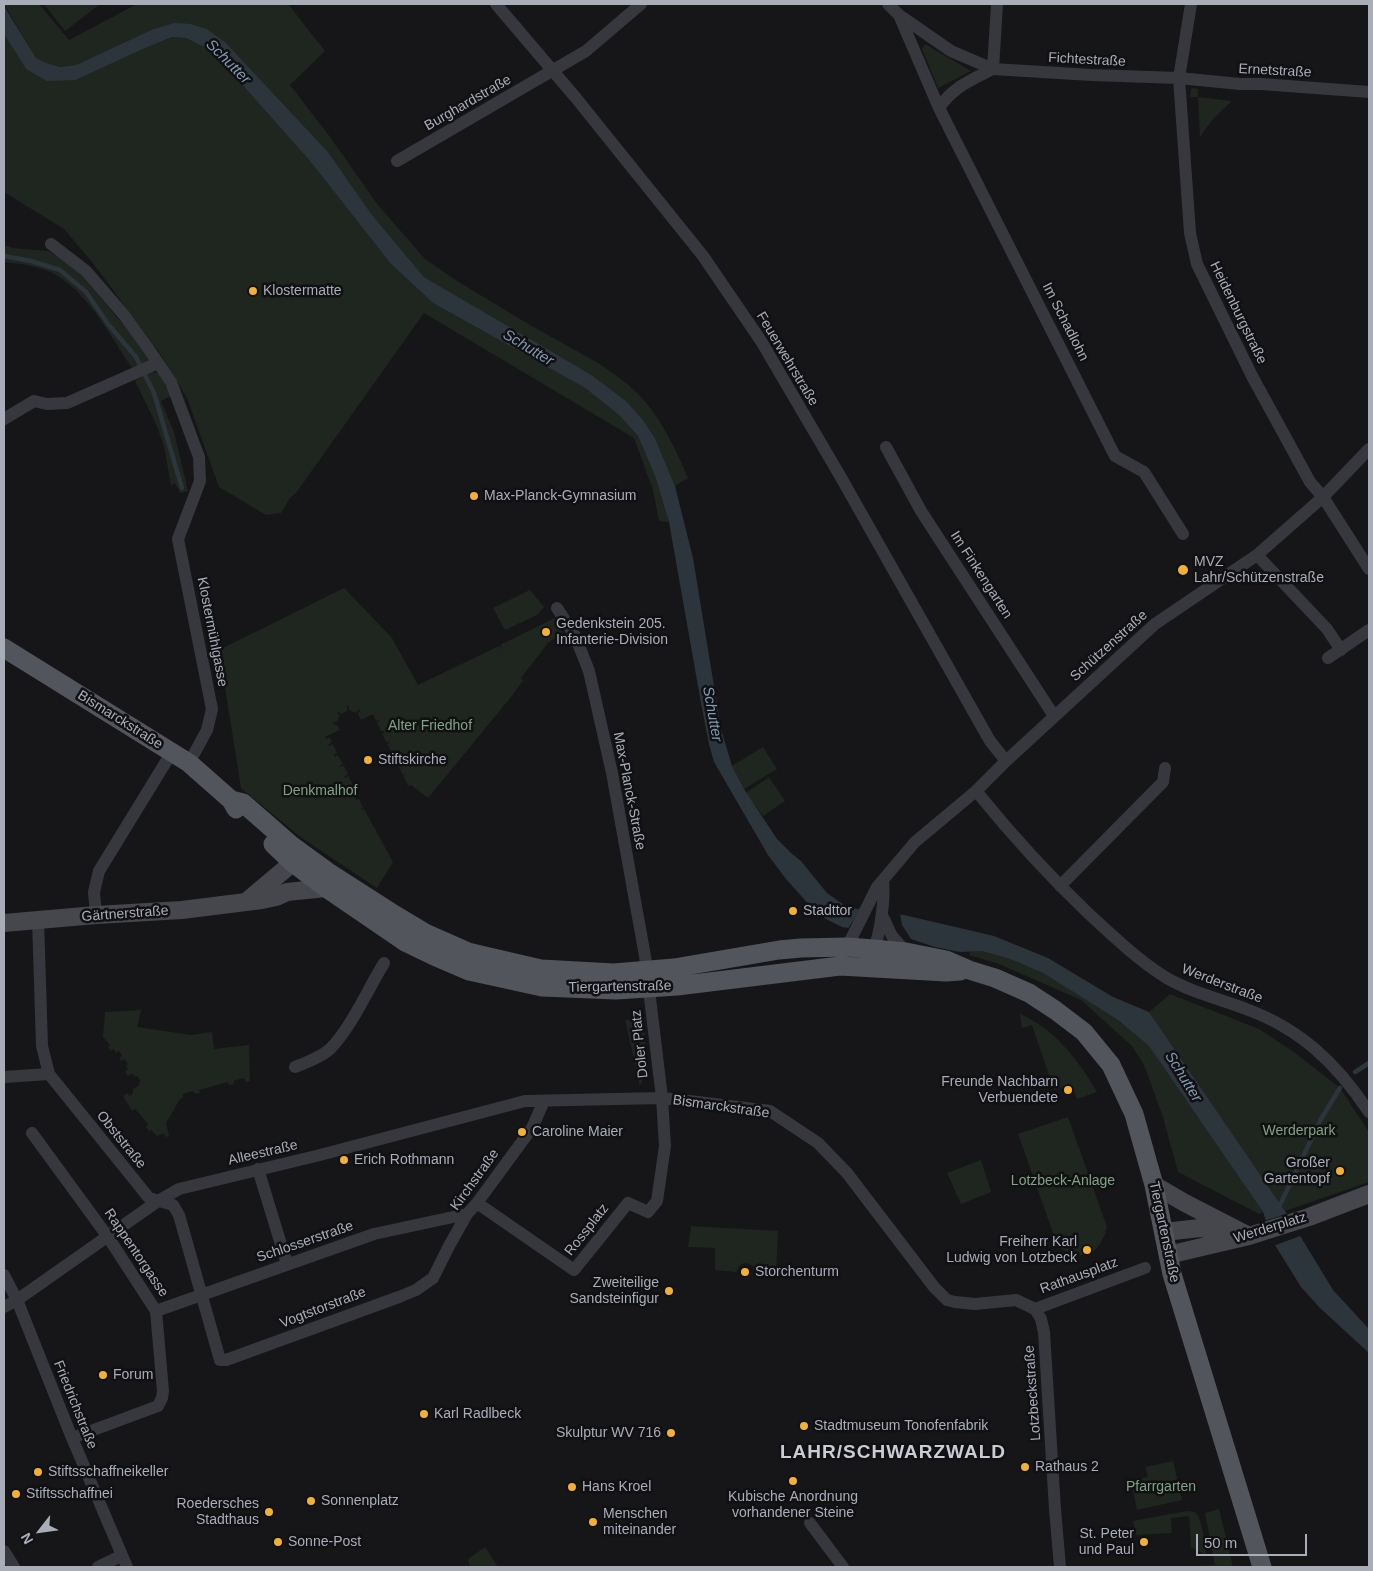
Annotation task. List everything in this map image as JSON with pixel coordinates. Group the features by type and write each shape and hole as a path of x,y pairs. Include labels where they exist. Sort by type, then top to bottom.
{"main road":[{"name":"Bismarckstraße","path":"4,648 189,764 231,800 237,810 299,862"},
{"name":"Tiergartenstraße","path":"299,862 328,872 418,928 468,952 541,969 614,973 677,986 840,966 946,972 969,970"},
{"name":"Tiergartenstraße","path":"299,862 326,888 405,942 469,971 542,987 616,990 648,979 779,950 848,947 906,952 946,960 1029,993 1055,1010 1084,1032 1111,1065 1134,1114 1154,1185 1172,1274 1262,1567"}],"street":[{"name":"Feuerwehrstraße","path":"496,4 554,71 703,256 761,341 839,474 990,742 1006,761"},
{"path":"554,71 586,51 640,4"},
{"name":"Fichtestraße","path":"888,4 900,15 951,51 993,69 1179,78"},
{"path":"939,108 947,96 962,85 993,69 997,4"},
{"name":"Heidenburgstraße","path":"1191,4 1179,78 1190,233 1198,264 1252,376 1310,482 1323,497 1369,569"},
{"name":"Fichtestraße","path":"900,15 939,108"},
{"name":"Burghardstraße","path":"397,161 554,71"},
{"name":"Ernetstraße","path":"1179,78 1240,84 1369,92"},
{"name":"Im Schadlohn","path":"939,108 1115,456 1144,472 1183,534"},
{"name":"Klostermühlgasse","path":"51,244 86,271 124,315 153,365 171,382 199,457 200,481 178,539 212,708 207,730 189,764"},
{"path":"4,419 34,401 47,404 67,403 153,365"},
{"name":"Im Finkengarten","path":"886,447 921,511 1054,716"},
{"name":"Schützenstraße","path":"848,947 877,887 915,842 976,791 1054,716 1155,624 1257,555 1323,497 1369,449"},
{"path":"1257,555 1327,629 1341,650"},
{"name":"Max-Planck-Straße","path":"557,608 575,636 589,671 612,773 648,979"},
{"path":"1328,658 1369,630"},
{"path":"96,915 94,892 99,870 172,752"},
{"path":"1060,886 1163,782 1165,768"},
{"name":"Werderstraße","path":"976,791 1060,886 1130,952 1167,977 1198,992 1247,1009 1277,1022 1307,1042 1332,1063 1368,1108"},
{"path":"287,892 294,884 299,862"},
{"path":"246,902 299,862"},
{"path":"862,968 874,949 885,895 883,881"},
{"name":"Gärtnerstraße","path":"4,923 182,910 276,897 287,892 326,888"},
{"path":"882,915 892,936 906,952"},
{"name":"Obststraße","path":"38,920 42,1046 49,1074 150,1198 173,1205 179,1216 220,1360"},
{"path":"295,1067 329,1050 347,1028 384,963"},
{"name":"Doler Platz","path":"648,979 662,1098"},
{"path":"4,1078 49,1074"},
{"name":"Bismarckstraße","path":"544,1101 662,1098 770,1111 818,1143 847,1173 902,1243"},
{"name":"Rossplatz","path":"477,1203 574,1270 628,1203 648,1212 657,1200 665,1146 662,1098"},
{"name":"Alleestraße","path":"4,1307 17,1300 158,1201 180,1189 320,1155 525,1101 544,1101"},
{"name":"Kirchstraße","path":"433,1278 448,1246 468,1214 532,1128 544,1101"},
{"name":"Rappentorgasse","path":"32,1134 108,1237 156,1310 163,1391 158,1406 72,1438"},
{"path":"258,1169 287,1264"},
{"path":"1154,1185 1249,1236"},
{"name":"Werderplatz","path":"1168,1255 1249,1236 1369,1194"},
{"name":"Schlosserstraße","path":"156,1310 374,1234 468,1214"},
{"path":"1164,1232 1200,1228 1249,1236"},
{"name":"Rathausplatz","path":"902,1243 922,1273 947,1300 974,1304 1016,1300 1035,1309 1145,1268"},
{"name":"Friedrichstraße","path":"4,1275 17,1300 122,1557"},
{"name":"Vogtstorstraße","path":"220,1360 226,1360 399,1297 416,1290 433,1278"},
{"name":"Lotzbeckstraße","path":"1035,1309 1041,1319 1044,1332 1060,1567"},
{"path":"810,1524 843,1567"},
{"path":"4,1551 14,1567"},
{"path":"98,1567 122,1557"}],"green space":[{"path":"4,4 39,4 69,40 137,4 288,4 325,51 290,85 330,137 378,205 425,259 457,281 530,325 598,363 629,385 654,413 673,444 688,478 675,486 655,438 643,420 626,401 590,374 424,277 372,215 328,152 226,43 207,29 191,24 151,30 76,65 60,67 36,58"},
{"path":"44,4 100,4 65,31"},
{"name":"Klostermatte","path":"4,34 26,69 76,80 172,37 186,38 204,47 231,72 310,161 391,264 433,303 585,388 619,415 638,436 655,476 669,522 659,521 653,490 634,438 424,313 281,513 266,515 219,487 187,398 159,352 92,262 64,229 4,192"},
{"path":"925,44 971,71 938,88 922,49"},
{"path":"1191,89 1198,89 1198,97 1190,97"},
{"path":"1198,97 1232,101 1213,119 1200,137"},
{"path":"4,245 13,248 48,251 74,266 147,353 149,361 132,368 98,317 79,293 68,283 44,269 4,262"},
{"path":"151,372 158,373 165,382 171,396 161,401 174,432 188,491 180,493 175,483 171,486 164,446 156,424 135,381"},
{"path":"344,588 392,638 418,685 499,646 503,650 500,645 555,618 563,632 548,643 521,678 523,681 511,697 428,798 411,785 408,786 404,777 405,774 403,775 398,766 400,764 397,763 392,755 395,754 394,752 392,753 387,744 390,743 389,741 387,743 382,734 385,732 381,731 377,723 379,720 376,721 373,714 361,720 358,714 359,709 356,713 349,710 349,706 347,706 347,711 341,714 338,711 337,713 340,715 337,722 333,722 333,724 337,725 340,730 325,737 326,739 330,737 332,742 328,745 333,744 337,753 334,757 338,755 343,764 339,767 344,766 348,774 344,777 348,776 353,785 349,787 350,789 353,787 358,797 355,800 359,799 363,808 360,810 364,809 393,862 377,888 299,836 241,788 219,650"},
{"path":"530,590 544,607 537,615 505,630 493,608"},
{"path":"763,747 777,769 744,789 732,766"},
{"path":"769,777 785,801 763,816 746,793"},
{"path":"971,951 982,951 1010,959 1043,973 1118,1020 1149,1046 1263,1212 1259,1214 1178,1172 1162,1114 1144,1065 1132,1046 1081,1000 999,964 969,955"},
{"name":"Werderpark","path":"1170,994 1259,1029 1294,1052 1340,1088 1369,1132 1369,1182 1285,1211 1149,1012"},
{"path":"141,1010 137,1027 191,1035 212,1032 214,1049 249,1045 250,1081 246,1082 244,1078 233,1081 234,1084 229,1085 228,1082 199,1090 200,1093 195,1094 193,1091 183,1094 183,1098 180,1099 166,1123 169,1136 165,1137 164,1133 157,1136 151,1130 149,1131 146,1127 148,1124 135,1109 132,1111 123,1096 128,1093 129,1096 133,1094 133,1089 140,1085 139,1082 141,1081 132,1073 128,1076 125,1071 128,1070 126,1066 128,1064 124,1059 121,1061 120,1058 122,1056 119,1051 116,1053 114,1049 110,1051 108,1047 110,1045 103,1037 105,1012"},
{"path":"1020,1014 1044,1028 1065,1047 1097,1092 1077,1099 1071,1084 1054,1090 1032,1025 1022,1028"},
{"path":"643,1018 648,1067 640,1086 625,1020"},
{"name":"Lotzbeck-Anlage","path":"1068,1117 1107,1227 1104,1237 1095,1250 1089,1254 1082,1255 1075,1255 1058,1247 1018,1134"},
{"path":"981,1160 991,1192 961,1204 947,1173"},
{"path":"691,1226 778,1231 776,1274 754,1272 753,1266 747,1263 741,1264 736,1272 715,1270 715,1248 688,1247"},
{"name":"Pfarrgarten","path":"1173,1461 1182,1500 1137,1510 1131,1481 1148,1477 1145,1467"},
{"path":"1219,1509 1233,1567 1192,1567 1215,1565 1205,1513"},
{"path":"1187,1511 1195,1512 1200,1520 1206,1555 1191,1547 1189,1516 1171,1518 1172,1533 1136,1535 1133,1521"},
{"path":"485,1547 498,1567 470,1567 468,1559"}],"water":[{"name":"Schutter","path":"4,6 36,58 60,67 76,65 151,30 174,23 191,24 207,29 226,43 328,152 372,215 424,277 590,374 626,401 643,420 655,438 675,486 693,558 721,729 732,766 744,789 777,839 801,861 827,893 844,905 857,909 904,915 994,936 1048,958 1113,997 1149,1012 1285,1211 1333,1290 1369,1329 1369,1353 1320,1308 1301,1287 1275,1245 1263,1212 1149,1046 1118,1020 1043,973 1010,959 982,951 960,952 935,947 905,937 842,927 826,919 812,908 786,879 768,855 714,762 701,703 669,522 655,476 638,436 619,415 585,388 433,303 391,264 310,161 231,72 204,47 186,38 172,37 76,80 47,81 26,69 4,34"}],"pier":[{"path":"861,908 900,913 902,925 913,942 905,939 847,930"},
{"path":"1289,1213 1303,1235 1273,1246 1264,1221"}],"waterway":[{"path":"4,256 31,261 60,270 86,292 108,324 136,357 154,393 182,488"},
{"path":"1355,1072 1369,1063"},
{"path":"1278,1209 1321,1119 1340,1088"}],"place":[{"name":"Klostermatte","path":"253,291"},
{"name":"Max-Planck-Gymnasium","path":"474,496"},
{"name":"MVZ Lahr/Schützenstraße","path":"1183,570"},
{"name":"Gedenkstein 205. Infanterie-Division","path":"546,632"},
{"name":"Stiftskirche","path":"368,760"},
{"name":"Stadttor","path":"793,911"},
{"name":"Freunde Nachbarn Verbuendete","path":"1068,1090"},
{"name":"Caroline Maier","path":"522,1132"},
{"name":"Erich Rothmann","path":"344,1160"},
{"name":"Großer Gartentopf","path":"1340,1171"},
{"name":"Freiherr Karl Ludwig von Lotzbeck","path":"1087,1250"},
{"name":"Storchenturm","path":"745,1272"},
{"name":"Zweiteilige Sandsteinfigur","path":"669,1291"},
{"name":"Forum","path":"103,1375"},
{"name":"Karl Radlbeck","path":"424,1414"},
{"name":"Stadtmuseum Tonofenfabrik","path":"804,1426"},
{"name":"Skulptur WV 716","path":"671,1433"},
{"name":"Rathaus 2","path":"1025,1467"},
{"name":"Stiftsschaffneikeller","path":"38,1472"},
{"name":"Kubische Anordnung vorhandener Steine","path":"793,1481"},
{"name":"Hans Kroel","path":"572,1487"},
{"name":"Stiftsschaffnei","path":"16,1494"},
{"name":"Sonnenplatz","path":"311,1501"},
{"name":"Roedersches Stadthaus","path":"269,1512"},
{"name":"Menschen miteinander","path":"593,1522"},
{"name":"Sonne-Post","path":"278,1542"},
{"name":"St. Peter und Paul","path":"1144,1542"}],"district":[{"name":"LAHR/SCHWARZWALD","path":"893,1453"}],"park label":[{"name":"Alter Friedhof","path":"430,726"},
{"name":"Denkmalhof","path":"320,791"}]}
